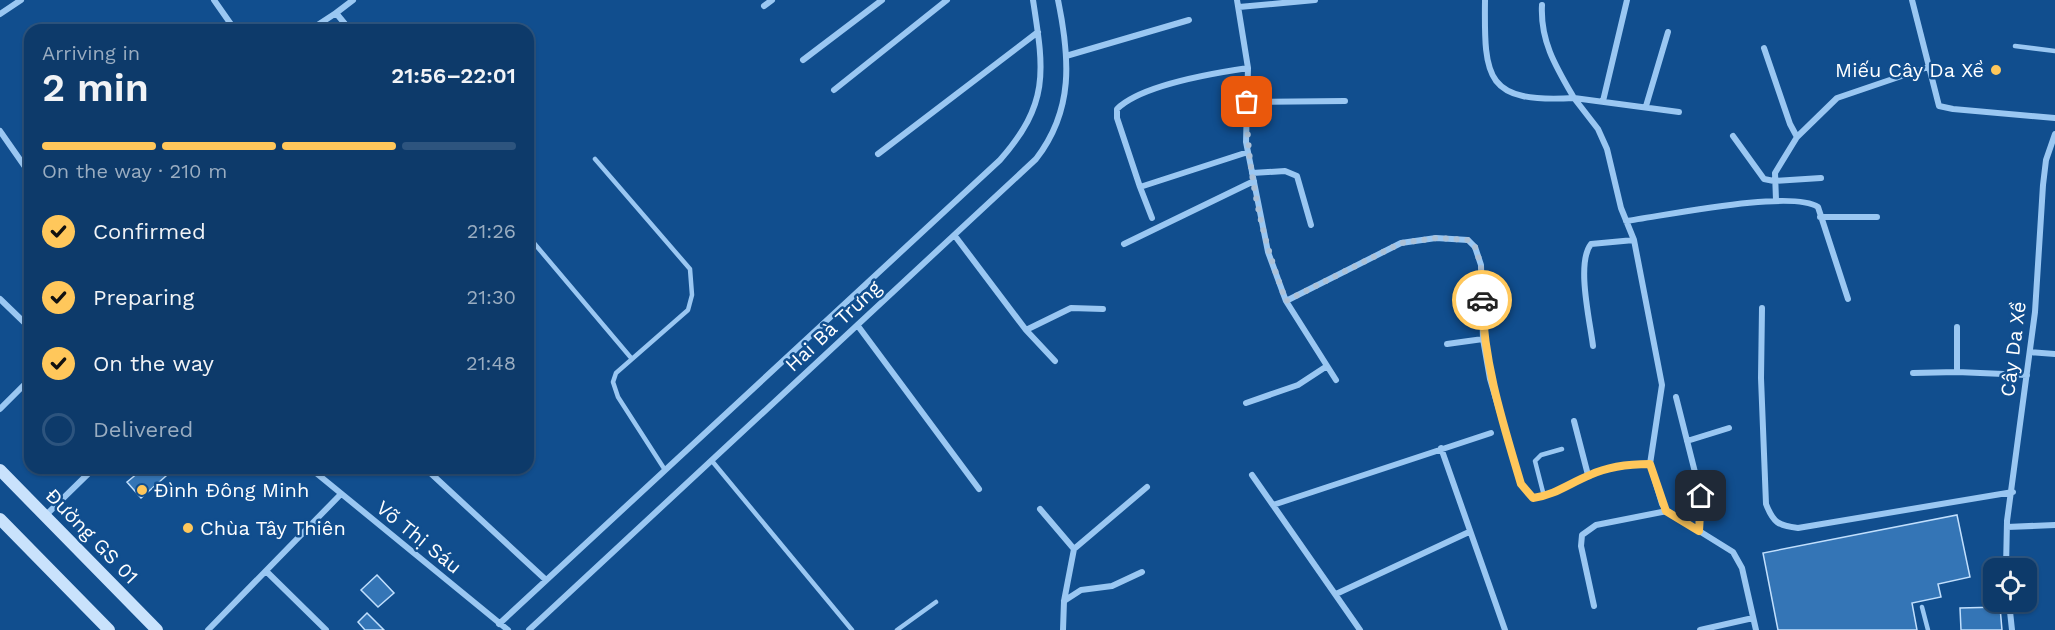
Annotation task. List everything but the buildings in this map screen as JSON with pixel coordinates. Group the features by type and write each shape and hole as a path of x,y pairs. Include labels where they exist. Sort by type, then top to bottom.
{"street":[{"path":"0,14 21,0"},
{"path":"214,0 231,24"},
{"path":"319,24 353,0"},
{"path":"764,6 772,0"},
{"path":"803,60 882,0"},
{"path":"834,90 947,0"},
{"name":"Hai Bà Trưng","path":"499,624 1000,160 1021,136 1035,110 1040,91 1038,32 1033,0"},
{"name":"Hai Bà Trưng","path":"530,630 1024,172 1051,140 1060,119 1064,97 1066,56 1058,0"},
{"path":"1315,0 1238,4 1248,68 1248,152 1268,252 1286,301 1336,380"},
{"path":"1485,0 1486,49 1490,75 1515,96 1536,100 1574,98 1679,112"},
{"path":"1603,101 1627,0"},
{"path":"1912,0 1938,103 1943,108 2055,118"},
{"path":"1542,5 1541,23 1549,54 1574,98 1598,129 1607,148 1626,221 1634,240 1662,385 1650,464 1666,511 1733,552 1742,568 1756,630"},
{"path":"336,13 345,24"},
{"path":"1066,56 1189,21"},
{"path":"878,154 1038,32"},
{"path":"1646,106 1668,32"},
{"path":"1764,48 1790,124 1797,137"},
{"path":"1776,200 1774,181 1779,163 1797,137 1837,98 1928,67"},
{"path":"1152,218 1117,117 1117,109 1124,101 1140,93 1215,73 1248,68"},
{"path":"1247,102 1345,101"},
{"path":"0,131 24,165"},
{"name":"Cây Da Xề","path":"2006,558 2007,527 2035,312 2043,185 2046,160 2055,134"},
{"path":"1733,136 1761,177 1774,181 1821,178"},
{"path":"1140,187 1248,152"},
{"path":"1252,173 1285,171 1297,176 1311,225"},
{"path":"1124,244 1254,181"},
{"path":"1626,221 1776,200 1809,201 1818,207 1848,299"},
{"path":"1820,217 1877,217"},
{"path":"955,236 1026,330 1055,361"},
{"path":"1286,301 1401,243 1455,238 1468,240 1475,247 1481,265 1483,339 1490,379 1521,484 1533,498 1544,496 1588,475 1619,465 1650,464"},
{"path":"1593,346 1586,298 1586,251 1591,244 1634,240"},
{"path":"0,299 24,322"},
{"path":"1026,330 1071,308 1103,309"},
{"path":"1762,308 1761,378 1766,504 1772,520 1781,526 1798,528 2013,492"},
{"path":"858,326 979,489"},
{"path":"1957,327 1957,372"},
{"path":"1447,344 1483,339"},
{"path":"2030,352 2055,354"},
{"path":"1246,403 1298,385 1327,366"},
{"path":"1913,373 2027,375"},
{"path":"0,409 24,385"},
{"path":"1676,397 1701,496 1699,531"},
{"path":"1574,421 1588,475"},
{"path":"1687,441 1729,428"},
{"path":"1273,505 1491,433"},
{"path":"1441,448 1504,630"},
{"name":"Đường GS 01","path":"0,470 157,630"},
{"path":"45,516 88,474"},
{"name":"Võ Thị Sáu","path":"317,474 508,630"},
{"path":"431,474 546,580"},
{"path":"1252,475 1360,630"},
{"path":"1063,630 1064,601 1074,549 1147,487"},
{"path":"208,630 340,495"},
{"path":"1041,509 1074,549"},
{"path":"1594,606 1581,546 1582,535 1596,525 1666,511"},
{"path":"0,519 109,630"},
{"path":"2007,527 2055,525"},
{"path":"1336,594 1469,532"},
{"path":"266,571 326,630"},
{"path":"1064,601 1081,590 1112,586 1142,572"},
{"path":"2010,612 2012,630"},
{"path":"1700,630 1753,618"}],"lane":[{"path":"2015,46 2055,51"},
{"path":"595,159 690,269 693,280 688,310 616,373 614,382 618,396 665,470"},
{"path":"534,243 632,359"},
{"path":"1544,496 1535,460 1541,455 1562,449"},
{"path":"712,461 852,630"},
{"path":"897,630 936,602"},
{"path":"1922,607 1928,630"}],"way so far":[{"path":"1247,102 1246,142 1268,252 1286,301 1401,243 1436,238 1468,240 1475,247 1481,265 1482,300"}],"place":[{"name":"Miếu Cây Da Xề","path":"1996,70"},
{"name":"Đình Đông Minh","path":"142,490"},
{"name":"Chùa Tây Thiên","path":"188,528"}],"route":[{"path":"1482,300 1483,339 1490,379 1521,484 1526,493 1533,498 1544,496 1570,486 1588,475 1619,465 1650,464 1666,511 1699,531 1701,496"}]}
